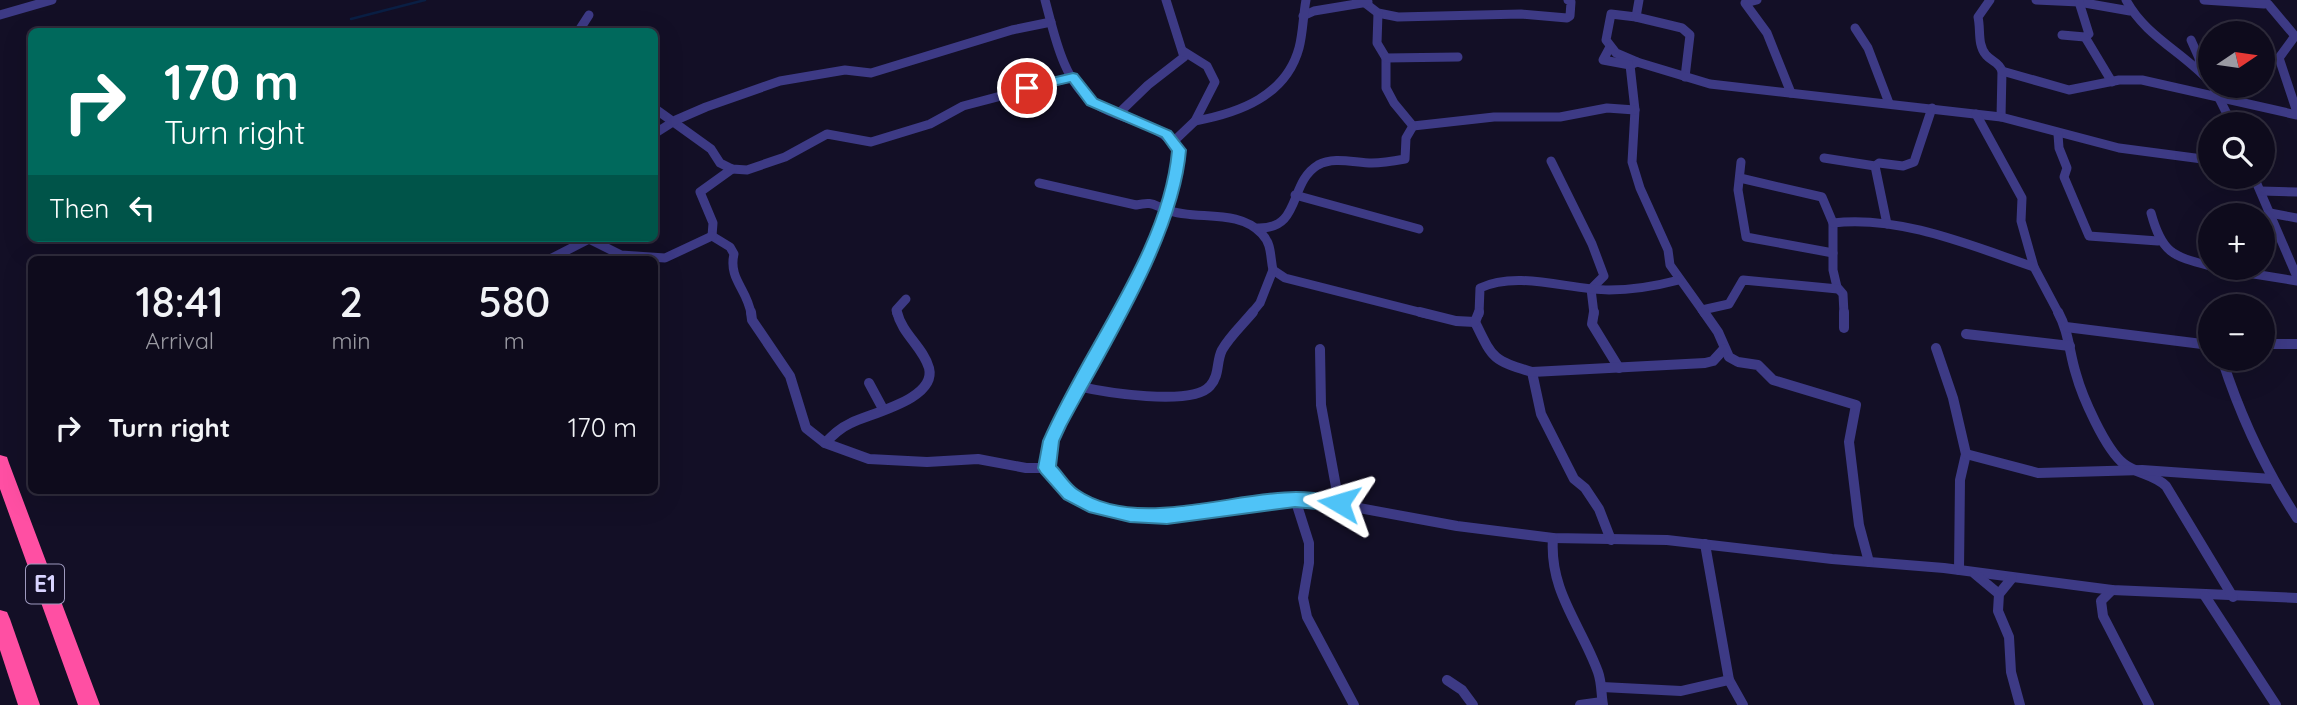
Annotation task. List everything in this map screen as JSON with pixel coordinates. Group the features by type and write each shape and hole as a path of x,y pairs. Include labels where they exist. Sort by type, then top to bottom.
{"highway":[{"name":"E1","path":"0,463 89,705"},
{"name":"E1","path":"0,619 29,705"}],"street":[{"path":"0,15 52,0"},
{"path":"1045,0 1073,77 1092,102 1166,134 1179,150 1178,166 1165,210 1139,273 1077,386 1051,441 1047,468"},
{"path":"1118,114 1147,85 1182,60 1183,51 1166,0"},
{"path":"1195,121 1216,118 1267,97 1283,80 1298,51 1306,0"},
{"path":"1303,16 1314,11 1368,2 1378,13 1398,17 1521,14 1567,18 1570,16 1571,2 1568,0"},
{"path":"1636,17 1639,0"},
{"path":"1757,0 1745,4 1756,13 1765,29 1791,93"},
{"path":"1990,0 1978,17 1981,30 1979,37 1986,55 2000,65 2002,71 2001,117"},
{"path":"2036,0 2079,2 2130,11"},
{"path":"2126,0 2130,11 2141,25 2198,66"},
{"path":"2203,0 2265,2 2295,36 2279,58 2297,114 2221,98"},
{"path":"2079,2 2088,25 2089,34 2085,37"},
{"path":"1378,13 1377,43 1386,58 1383,71 1385,89 1391,103 1413,126"},
{"path":"1633,63 1616,53 1606,40 1611,14 1682,27 1690,36 1685,77"},
{"path":"581,28 589,15"},
{"path":"658,131 674,121 780,81 845,70 871,73 1012,30 1051,22"},
{"path":"1856,28 1868,48 1889,103"},
{"path":"2062,35 2085,37"},
{"path":"2085,37 2112,82"},
{"path":"2191,40 2198,56"},
{"path":"1610,47 1603,60 1633,63 1710,84 2001,117 2119,148 2198,158"},
{"path":"1174,141 1195,121 1215,82 1213,70 1206,62 1183,51"},
{"path":"1386,58 1458,57"},
{"path":"1633,63 1635,110 1632,162 1640,188 1668,250 1670,265 1723,339 1724,349 1729,357 1738,362 1758,365 1773,380 1856,405 1849,442 1859,524 1869,562"},
{"path":"2002,71 2069,90 2142,80 2198,93"},
{"path":"658,111 711,149 720,163 732,169 747,170 763,166 827,134 871,142 930,124 963,106 1073,77"},
{"path":"2221,98 2227,112"},
{"path":"1413,126 1494,117 1560,117 1599,108 1635,110"},
{"path":"1824,158 1875,166 1879,163 1903,166 1914,162 1932,108"},
{"path":"1976,114 2022,198 2021,221 2034,267 2066,327 2076,375 2106,441 2124,464 2157,477 2166,485 2233,597"},
{"path":"1039,184 1136,205 1150,202 1159,204 1165,210 1244,222 1258,228 1274,228 1286,218 1294,195 1319,164 1330,161 1377,164 1405,159 1406,138 1413,126"},
{"path":"2058,134 2059,148 2067,168 2064,177 2089,236 2158,241"},
{"path":"1552,161 1592,244 1604,276 1591,289"},
{"path":"1741,162 1738,190 1746,237 1833,253"},
{"path":"1875,166 1887,224"},
{"path":"712,236 713,223 699,192 732,169"},
{"path":"1740,178 1822,197 1833,223 1834,278 1843,294 1844,328"},
{"path":"2265,203 2260,191 2297,193"},
{"path":"1294,195 1419,229"},
{"path":"2151,213 2158,241 2173,254 2198,262"},
{"path":"2275,214 2297,218"},
{"path":"1833,223 1843,220 1887,224 2034,267"},
{"path":"2275,225 2297,279 2275,276"},
{"path":"1258,228 1270,246 1269,259 1273,270 1284,278 1456,321 1475,322"},
{"path":"658,258 665,258 712,236"},
{"path":"712,236 730,247 734,254 731,267 736,282 749,299 752,320 790,376 806,428 825,443 869,459 927,462 978,459 1026,468 1047,468 1070,494 1089,504 1130,514 1167,516 1295,499 1339,503 1457,526 1553,538 1667,540 1959,570 2112,590 2297,598"},
{"path":"556,256 583,242"},
{"path":"595,242 621,255 636,256"},
{"path":"1077,386 1107,393 1192,396 1202,393 1216,378 1221,351 1260,303 1273,270"},
{"path":"1475,322 1479,317 1480,288 1493,282 1568,284 1591,289 1651,289 1679,280"},
{"path":"1702,310 1727,307 1732,303 1743,280 1838,289"},
{"path":"1591,289 1594,311 1592,324 1619,368"},
{"path":"825,443 831,434 845,424 916,397 927,389 930,376 922,355 901,328 896,310 906,299"},
{"path":"1475,322 1491,355 1503,363 1532,372 1619,368 1635,370 1705,363 1713,361 1724,349"},
{"path":"2066,327 2198,346"},
{"path":"1966,334 2070,346"},
{"path":"2275,344 2297,344"},
{"path":"1936,348 1953,398 1966,454 1960,480 1959,570"},
{"path":"1320,349 1321,405 1339,503"},
{"path":"2226,371 2247,427 2270,468 2272,479 2297,518"},
{"path":"1532,372 1541,414 1574,479 1585,488 1599,509 1611,540"},
{"path":"869,383 883,409"},
{"path":"1966,454 2038,474 2141,470 2272,479"},
{"path":"1295,499 1309,543 1309,563 1303,598 1307,617 1354,705"},
{"path":"1553,538 1553,570 1571,619 1598,673 1602,687 1602,703 1580,705"},
{"path":"1705,544 1729,680 1743,705"},
{"path":"1959,557 1999,594"},
{"path":"2012,578 1999,594 1998,611 2009,637 2011,672 2020,705"},
{"path":"2112,590 2101,601 2103,616 2149,705"},
{"path":"2205,596 2276,705"},
{"path":"1447,680 1462,690 1473,705"},
{"path":"1602,687 1681,691 1729,680"}],"waterway":[{"path":"351,19 425,0"}],"route":[{"path":"1027,88 1073,77 1092,102 1166,134 1179,150 1178,166 1165,210 1139,273 1058,425 1051,441 1047,468 1070,494 1089,504 1130,514 1167,516 1295,499 1339,503"}]}
